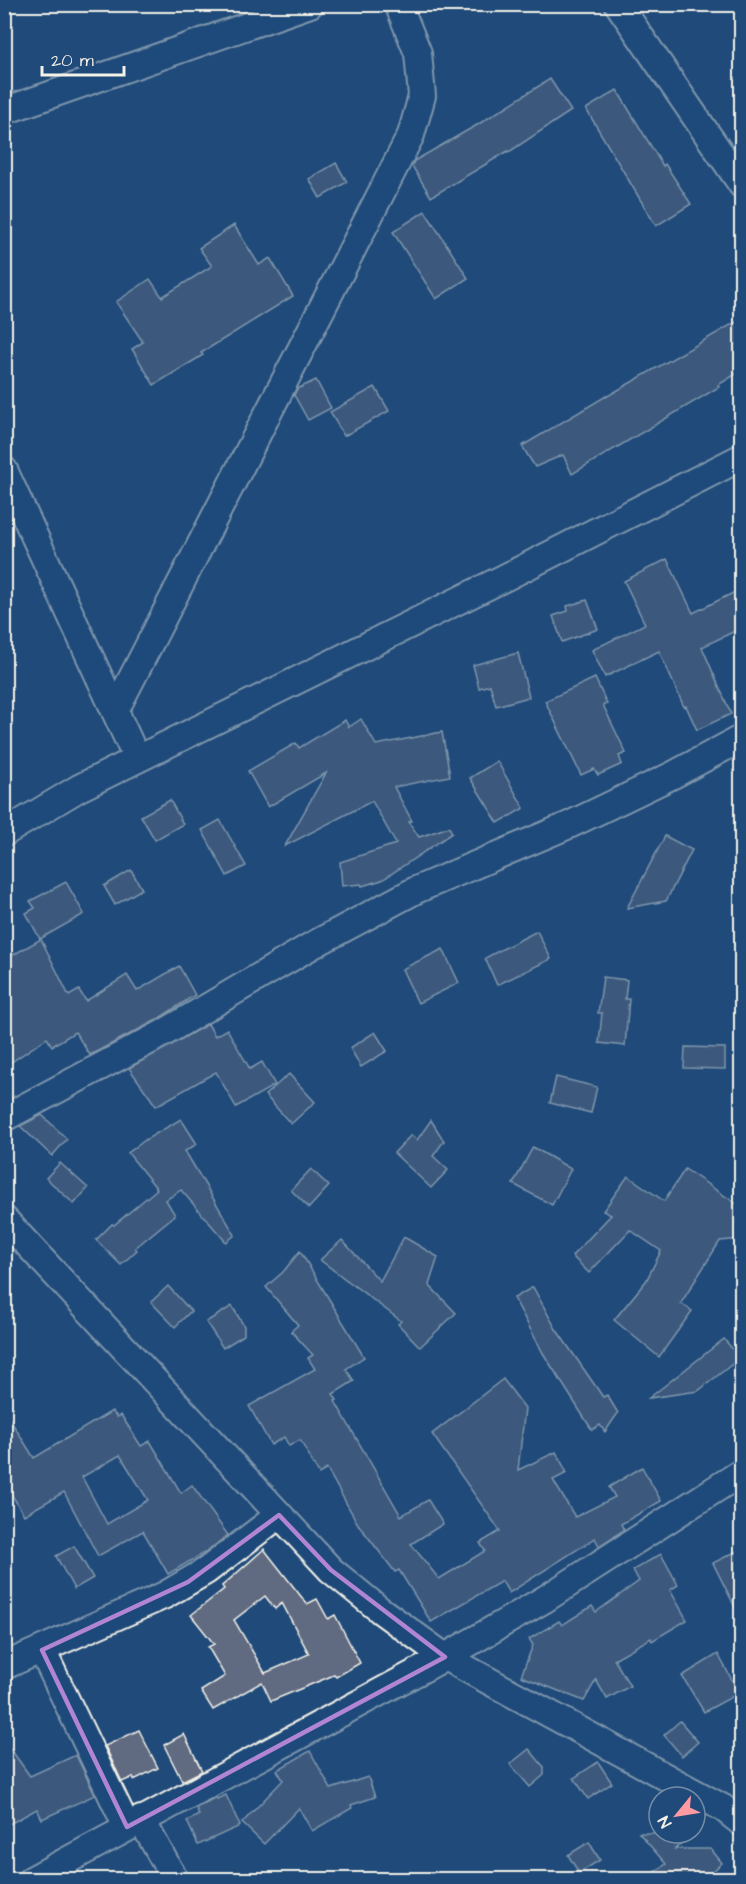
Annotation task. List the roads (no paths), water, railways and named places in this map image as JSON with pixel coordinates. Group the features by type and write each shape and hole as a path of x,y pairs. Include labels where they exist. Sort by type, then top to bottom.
{"street":[{"path":"4,111 310,4"},
{"path":"115,711 411,135 422,96 418,53 398,4"},
{"path":"618,4 741,185"},
{"path":"4,832 79,788 502,579 741,457"},
{"path":"4,470 137,759"},
{"path":"4,1118 162,1034 311,946 416,890 569,825 673,775 741,738"},
{"path":"4,1219 279,1515 332,1570 380,1610 446,1657 723,1808 741,1823"},
{"path":"31,1880 446,1657 545,1599 741,1472"},
{"path":"4,1666 165,1595 206,1571 279,1515"},
{"path":"42,1650 134,1823 175,1880"}]}
